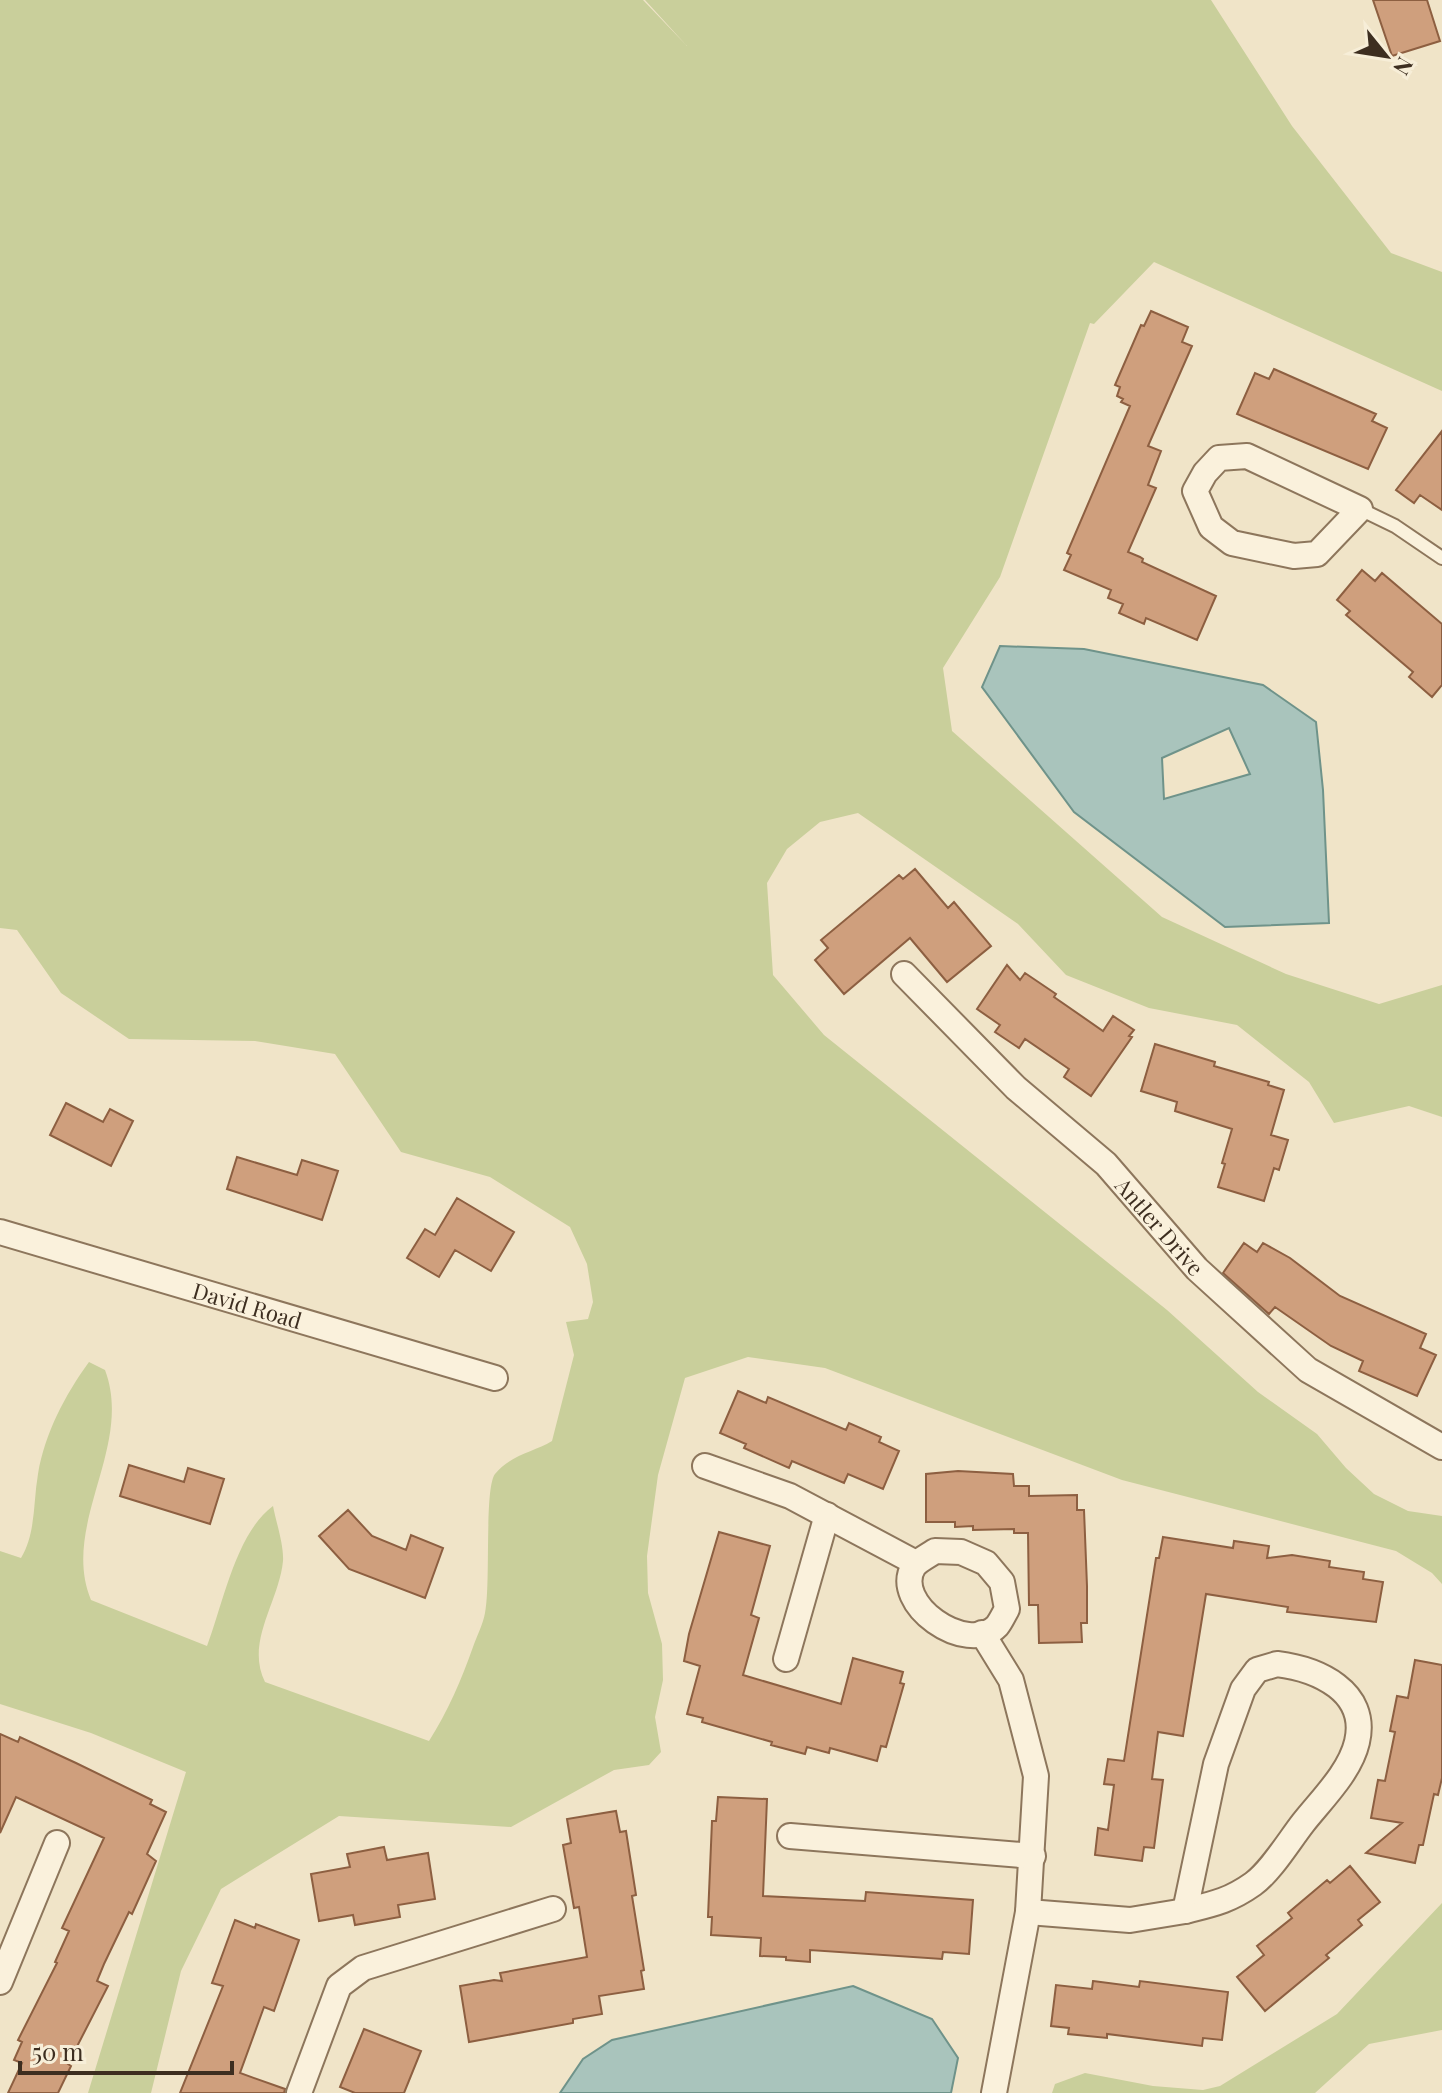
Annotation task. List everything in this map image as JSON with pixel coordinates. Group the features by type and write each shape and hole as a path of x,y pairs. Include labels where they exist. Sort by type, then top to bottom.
{"street":[{"path":"1247,456 1360,509 1317,554 1294,556 1232,543 1211,527 1195,491 1205,473 1219,458 1247,456"},
{"name":"Antler Drive","path":"904,974 1016,1088 1106,1164 1197,1269 1308,1370 1442,1447"},
{"name":"David Road","path":"0,1232 495,1378"},
{"path":"705,1466 790,1496 916,1563"},
{"path":"786,1659 827,1515"},
{"path":"935,1551 961,1552 986,1563 1002,1582 1007,1609 996,1627 982,1633 965,1634 940,1626 926,1616 911,1589 912,1569 916,1563 935,1551"},
{"path":"982,1633 1011,1680 1036,1776 1028,1912 994,2093"},
{"path":"1028,1912 1130,1920 1185,1911 1227,1901 1257,1882 1341,1775 1357,1742 1359,1717 1347,1694 1323,1676 1304,1667 1277,1664 1257,1670 1243,1689 1216,1764 1185,1911"},
{"path":"790,1836 1033,1856"},
{"path":"0,1982 57,1843"},
{"path":"299,2093 339,1986 363,1968 553,1909"}],"lane":[{"path":"1360,509 1395,526 1442,558"}],"green space":[{"path":"0,0 643,0 687,46 645,0 1211,0 1292,126 1391,253 1442,272 1442,391 1154,262 1094,324 1090,323 1000,577 943,668 952,731 1162,917 1286,974 1379,1004 1442,985 1442,1117 1409,1106 1334,1123 1309,1082 1237,1025 1149,1008 1066,975 1018,924 858,813 820,822 787,849 767,883 773,975 824,1035 1167,1310 1258,1392 1317,1434 1374,1494 1408,1511 1442,1516 1442,1584 1432,1573 1396,1551 1122,1480 825,1368 748,1357 685,1378 658,1475 647,1556 648,1593 662,1644 663,1680 655,1717 661,1752 649,1765 614,1770 511,1827 339,1816 221,1889 181,1971 151,2093 88,2093 186,1772 91,1733 0,1704 0,1551 21,1558 26,1548 46,1444 57,1415 80,1375 89,1362 105,1370 111,1399 111,1428 84,1543 84,1572 91,1600 207,1646 240,1551 260,1518 273,1506 283,1561 261,1637 260,1667 265,1682 429,1741 454,1696 484,1617 490,1498 495,1474 515,1458 552,1441 574,1355 566,1322 588,1319 593,1302 587,1264 570,1227 490,1177 401,1152 335,1054 255,1041 129,1039 61,993 17,930 0,928"},
{"path":"1442,1903 1442,2030 1369,2044 1315,2093 1052,2093 1055,2084 1085,2073 1153,2086 1203,2090 1220,2086 1337,2014"}],"water":[{"path":"1000,646 1084,649 1263,685 1316,722 1323,790 1329,923 1225,927 1074,812 982,687","holes":["1229,728 1250,774 1164,799 1162,758"]},
{"path":"853,1986 932,2019 958,2058 951,2093 560,2093 583,2059 612,2040"}],"building":[{"path":"1373,0 1427,0 1440,41 1392,56"},
{"path":"1151,311 1188,327 1182,342 1192,346 1148,446 1161,451 1148,485 1156,488 1128,552 1143,559 1142,562 1216,596 1197,640 1146,618 1144,624 1119,613 1123,604 1108,598 1111,590 1064,570 1071,555 1067,553 1130,406 1121,402 1123,399 1117,396 1120,387 1115,385 1141,325 1144,326"},
{"path":"1274,369 1376,414 1372,421 1387,428 1368,469 1237,414 1255,373 1269,379"},
{"path":"1442,431 1442,510 1420,495 1414,503 1396,490"},
{"path":"1362,570 1375,581 1382,573 1442,624 1442,685 1432,697 1409,677 1413,672 1346,615 1350,611 1337,600"},
{"path":"915,869 948,908 954,902 991,946 947,982 910,938 844,994 815,960 828,948 821,940 899,875 903,879"},
{"path":"1007,965 1020,980 1025,973 1103,1031 1113,1016 1134,1030 1091,1096 1064,1077 1069,1069 1025,1039 1019,1048 995,1032 1000,1025 977,1009"},
{"path":"1155,1044 1215,1062 1214,1066 1269,1082 1268,1085 1284,1090 1271,1135 1288,1140 1279,1170 1274,1168 1264,1201 1218,1187 1232,1129 1175,1111 1177,1102 1141,1091"},
{"path":"66,1103 103,1122 110,1109 133,1121 111,1166 50,1135"},
{"path":"237,1157 297,1175 302,1160 338,1171 322,1220 227,1189"},
{"path":"457,1198 514,1232 491,1271 455,1250 439,1277 407,1258 425,1229 435,1235"},
{"path":"1244,1243 1257,1252 1263,1243 1290,1258 1340,1296 1426,1334 1420,1348 1436,1355 1417,1396 1359,1371 1363,1361 1331,1346 1275,1307 1269,1314 1223,1273"},
{"path":"738,1391 766,1403 768,1397 846,1430 849,1423 881,1437 879,1442 899,1451 883,1489 848,1474 844,1483 792,1461 789,1468 744,1448 746,1444 720,1433"},
{"path":"129,1465 184,1482 188,1468 224,1479 210,1524 120,1496"},
{"path":"958,1471 1013,1474 1014,1486 1029,1486 1029,1496 1077,1495 1077,1510 1084,1510 1087,1586 1087,1623 1081,1623 1082,1642 1039,1643 1038,1605 1029,1605 1028,1533 1014,1533 1014,1529 973,1530 973,1526 955,1527 955,1522 926,1522 926,1474"},
{"path":"348,1510 372,1536 406,1550 411,1535 443,1548 425,1598 349,1569 319,1536"},
{"path":"719,1532 770,1546 751,1615 759,1618 743,1675 841,1704 853,1658 903,1672 900,1683 904,1684 886,1747 881,1746 877,1761 830,1748 829,1753 807,1747 805,1754 702,1722 703,1718 687,1714 700,1666 684,1661"},
{"path":"1163,1537 1233,1548 1234,1541 1269,1546 1267,1558 1292,1555 1330,1561 1329,1567 1364,1572 1363,1579 1383,1582 1376,1622 1287,1612 1288,1607 1206,1594 1183,1736 1158,1732 1152,1779 1163,1780 1154,1848 1144,1847 1142,1861 1095,1855 1098,1828 1108,1830 1114,1785 1104,1784 1108,1759 1124,1761 1156,1558 1159,1558"},
{"path":"1415,1660 1442,1665 1442,1778 1438,1795 1434,1794 1423,1845 1419,1845 1415,1863 1366,1853 1402,1823 1371,1818 1378,1780 1385,1781 1395,1732 1390,1731 1397,1696 1408,1698"},
{"path":"0,1734 18,1742 20,1737 76,1763 152,1800 150,1804 166,1812 147,1854 156,1861 97,1981 108,1986 68,2064 71,2066 58,2093 8,2093 22,2063 14,2060 22,2042 18,2040 57,1963 69,1931 62,1928 104,1838 16,1797 0,1833"},
{"path":"718,1797 767,1799 763,1896 865,1901 866,1892 973,1900 969,1954 943,1952 942,1959 810,1950 810,1962 760,1956 761,1938 711,1935 712,1917 708,1917 712,1821 716,1821"},
{"path":"616,1811 620,1832 626,1831 636,1895 632,1896 644,1970 641,1971 644,1989 599,1996 602,2014 573,2019 573,2023 469,2042 460,1986 502,1981 500,1973 587,1957 579,1907 574,1908 563,1845 571,1843 567,1819"},
{"path":"384,1847 387,1860 428,1853 435,1899 398,1905 400,1917 355,1925 353,1915 319,1921 311,1874 350,1867 347,1854"},
{"path":"1350,1866 1380,1902 1358,1920 1362,1925 1326,1955 1329,1958 1265,2011 1237,1977 1264,1955 1257,1946 1292,1918 1288,1913 1327,1880 1330,1883"},
{"path":"235,1920 255,1928 256,1924 299,1940 274,2011 264,2007 240,2073 285,2089 284,2093 180,2093 223,1986 212,1983"},
{"path":"1093,1981 1139,1987 1140,1981 1228,1992 1222,2040 1203,2038 1202,2046 1107,2034 1107,2038 1068,2034 1069,2028 1051,2026 1056,1985 1092,1989"},
{"path":"364,2029 421,2051 404,2093 355,2093 340,2087"}]}
